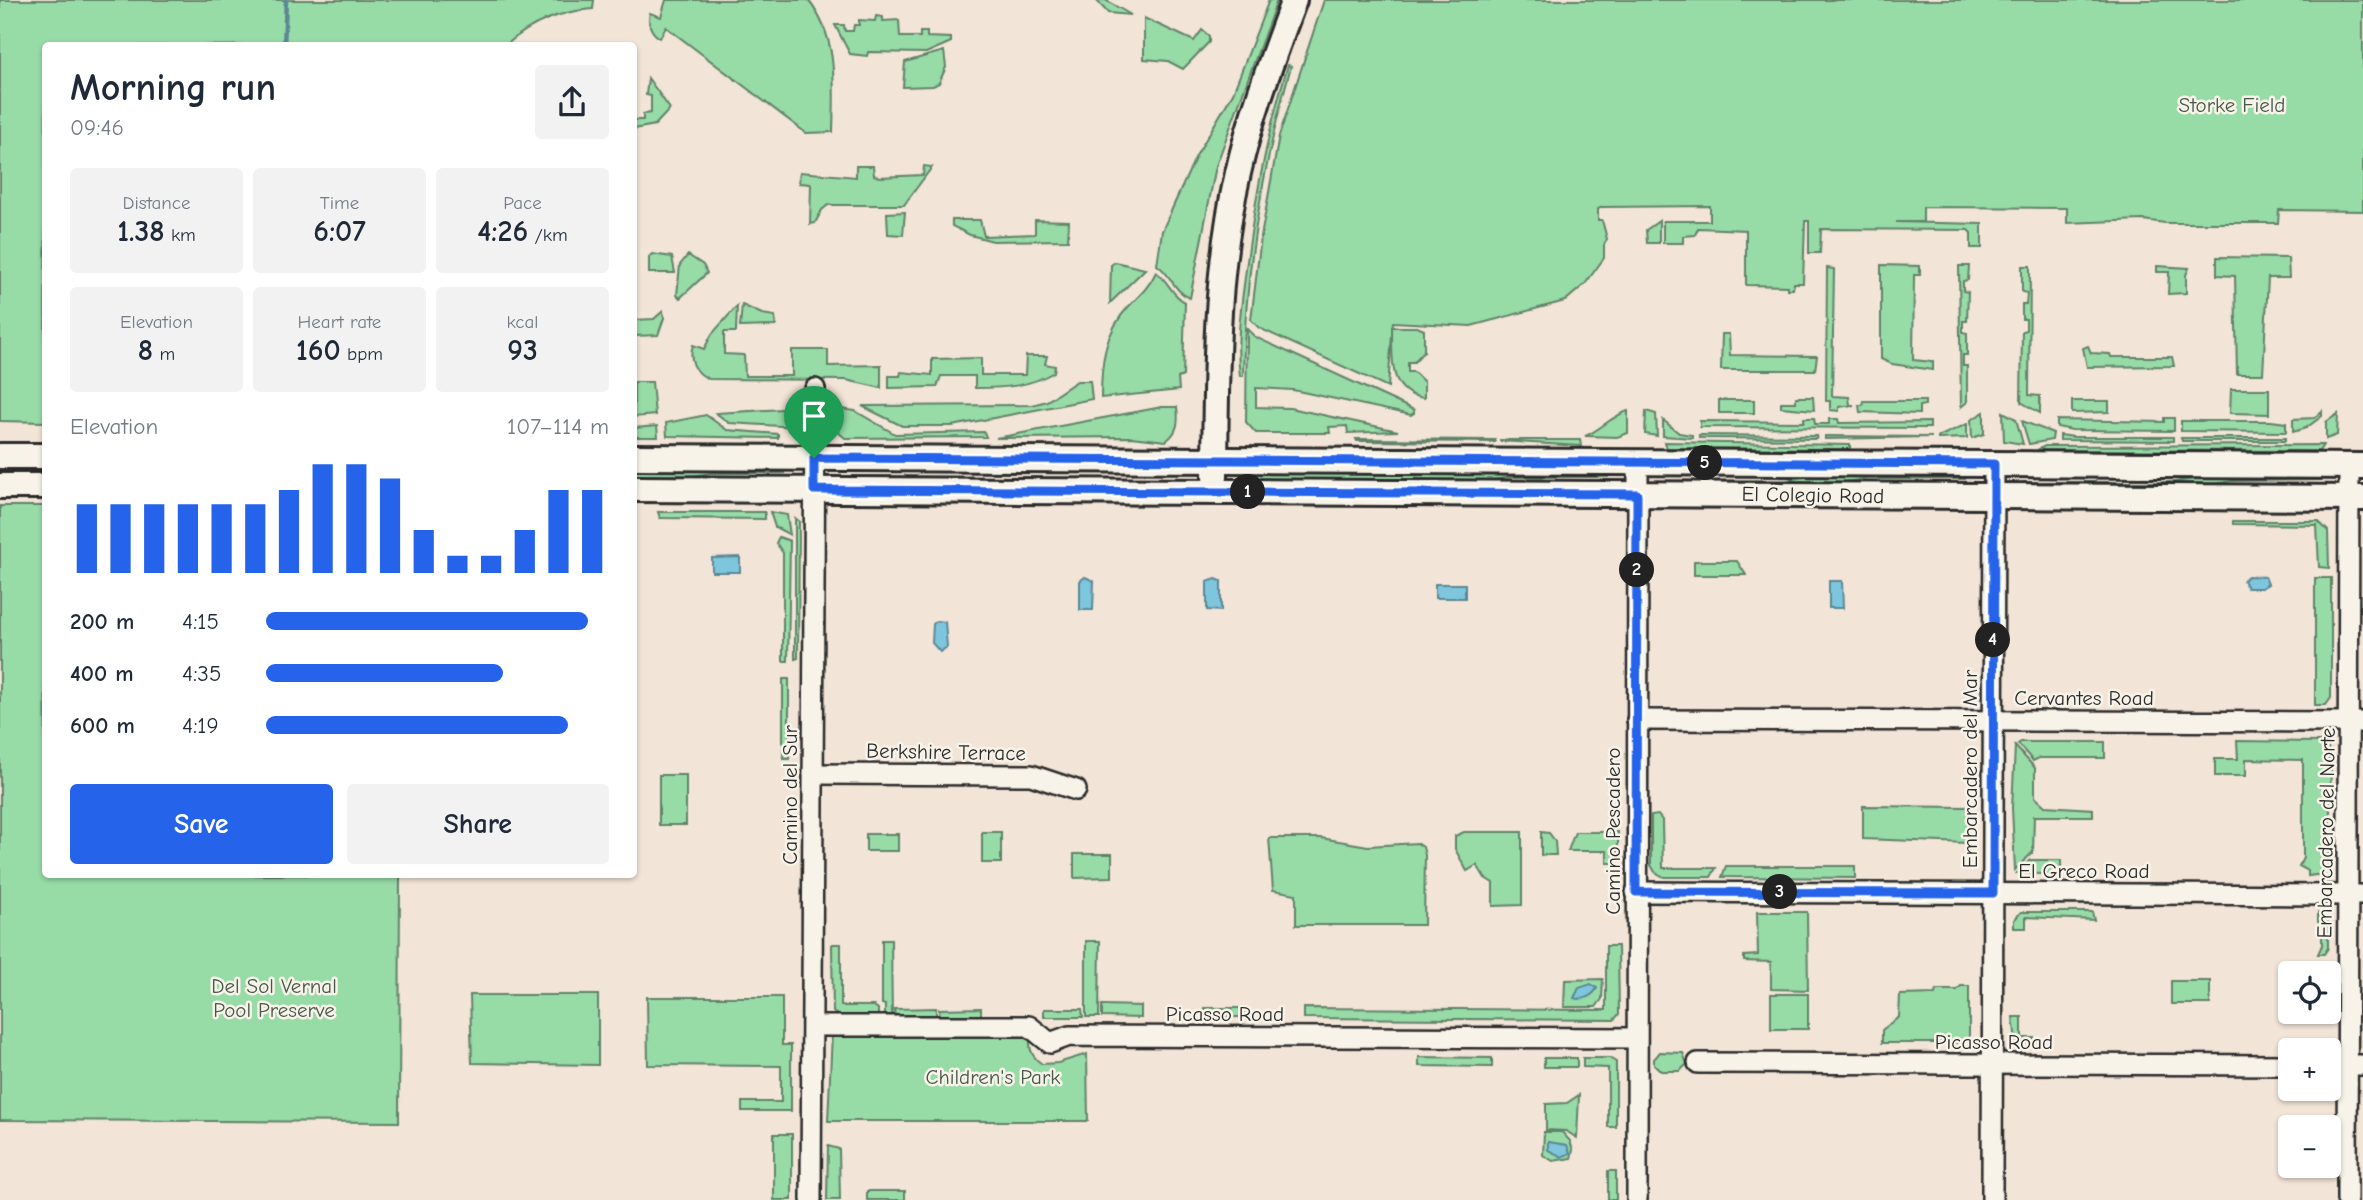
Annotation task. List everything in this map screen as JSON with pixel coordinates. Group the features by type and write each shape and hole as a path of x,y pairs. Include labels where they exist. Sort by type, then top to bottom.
{"main road":[{"path":"1215,491 1218,310 1227,229 1250,125 1294,0"},
{"path":"0,456 42,456"},
{"name":"El Colegio Road","path":"637,457 2356,466"},
{"path":"0,486 42,486"},
{"name":"El Colegio Road","path":"637,489 2357,498"}],"street":[{"name":"Camino del Sur","path":"811,1200 814,389"},
{"name":"Camino Pescadero","path":"1637,1200 1638,462"},
{"name":"Embarcadero del Mar","path":"1992,1200 1994,464"},
{"name":"Embarcadero del Norte","path":"2347,1200 2346,1065 2356,895 2356,466"},
{"name":"Cervantes Road","path":"1637,720 2357,722"},
{"name":"Berkshire Terrace","path":"813,774 1031,775 1076,790"},
{"name":"El Greco Road","path":"1636,892 2356,895"},
{"name":"Picasso Road","path":"822,1026 1029,1026 1050,1043 1069,1036 1636,1038"},
{"name":"Picasso Road","path":"1698,1063 2278,1065"}],"green space":[{"path":"0,0 594,0 593,9 546,20 510,42 42,42 42,422 0,421"},
{"path":"666,0 808,0 818,15 830,46 834,80 833,132 806,133 666,27 660,38 657,36 649,24 650,13 661,17"},
{"path":"1096,0 1105,0 1131,15 1108,13"},
{"path":"1269,0 1277,0 1216,166 1190,298 1180,292 1157,265 1162,231 1196,156 1233,93"},
{"name":"Storke Field","path":"1324,0 2363,0 2363,211 2279,210 2278,223 2165,223 2143,220 2067,223 2067,208 1923,207 1923,222 1896,222 1982,224 1982,248 1971,248 1971,233 1968,230 1821,229 1820,253 1809,253 1809,221 1805,221 1803,283 1794,283 1793,289 1787,289 1787,286 1746,285 1746,230 1698,228 1695,235 1683,236 1683,243 1663,243 1663,221 1710,221 1710,206 1602,207 1598,209 1598,220 1602,220 1607,239 1604,258 1585,284 1565,301 1471,326 1393,322 1388,387 1259,328 1251,320 1261,237 1279,136"},
{"path":"876,16 883,17 883,21 899,20 900,37 920,37 920,32 927,32 927,37 951,38 951,42 926,53 868,52 867,56 850,54 835,25 844,25 845,31 853,31 854,25 859,25 859,20 875,21"},
{"path":"1144,18 1194,41 1202,30 1209,36 1209,42 1183,69 1168,61 1144,59"},
{"path":"944,51 946,67 939,83 933,86 903,87 905,62"},
{"path":"1288,65 1291,66 1264,181 1251,258 1243,376 1240,376 1240,322 1253,217 1262,166"},
{"path":"648,78 670,109 655,125 637,128 637,120 643,120 643,114 651,113 651,96 646,95"},
{"path":"856,166 873,166 874,175 879,177 923,175 924,166 932,167 904,205 828,205 815,223 810,224 811,184 799,183 800,172 856,177"},
{"path":"905,212 903,235 888,234 887,213"},
{"path":"952,220 980,220 984,236 1035,234 1035,220 1069,221 1068,240 993,241 970,235 952,226"},
{"path":"1659,221 1659,243 1647,243 1646,230"},
{"path":"652,254 672,257 675,273 649,273 649,257"},
{"path":"688,255 703,265 707,273 680,298 677,295 680,265"},
{"path":"2217,257 2288,258 2289,278 2268,278 2263,374 2237,374 2235,276 2217,275"},
{"path":"1115,262 1145,269 1110,303 1111,265"},
{"path":"1881,265 1920,266 1920,275 1914,275 1913,360 1933,362 1933,370 1892,364 1881,359"},
{"path":"1959,266 1969,266 1968,280 1963,281 1963,291 1968,292 1967,321 1963,321 1963,332 1967,333 1967,355 1963,355 1963,366 1967,366 1967,402 1961,407"},
{"path":"2022,266 2030,266 2029,395 2040,396 2040,413 2021,402 2022,331 2026,330 2026,319 2022,319 2022,304 2026,304 2027,293 2022,292"},
{"path":"2157,266 2189,268 2186,275 2186,293 2168,294 2169,272 2157,272"},
{"path":"1827,268 1834,269 1832,396 1849,397 1850,405 1854,405 1839,407 1839,411 1830,410 1830,401 1826,401"},
{"path":"1156,272 1185,302 1183,376 1178,378 1179,390 1101,398 1103,361 1109,338 1121,316 1148,286"},
{"path":"742,305 762,314 775,316 776,326 740,327"},
{"path":"737,306 736,332 724,332 724,354 744,355 745,376 792,376 792,350 828,350 828,366 881,365 881,388 846,380 709,379 696,370 692,361 693,345 704,349 712,334"},
{"path":"663,311 664,318 658,335 637,336 637,320 654,319"},
{"path":"1392,327 1417,327 1424,330 1424,351 1414,362 1408,362 1408,372 1414,372 1424,382 1424,398 1412,395 1397,381"},
{"path":"1247,329 1255,337 1414,410 1414,413 1411,415 1293,390 1256,388 1256,407 1290,408 1398,431 1348,433 1347,426 1329,427 1330,433 1256,433 1246,422"},
{"path":"1722,334 1729,334 1730,355 1817,356 1815,370 1721,370"},
{"path":"2088,346 2091,353 2110,354 2111,357 2172,357 2174,366 2087,367 2083,348"},
{"path":"1026,356 1047,356 1045,364 1055,366 1054,372 1026,384 1006,387 975,388 975,376 941,376 937,387 889,388 889,376 900,376 901,372 932,375 932,359 981,358 981,375 1025,375"},
{"path":"1077,381 1090,381 1092,399 952,426 902,426 862,406 1032,405 1047,401"},
{"path":"637,382 652,382 655,415 637,417"},
{"path":"2231,389 2269,389 2269,414 2230,413"},
{"path":"1796,397 1813,397 1814,410 1781,407 1781,402 1796,402"},
{"path":"1719,400 1754,400 1754,413 1719,413"},
{"path":"1864,401 1925,401 1925,405 1919,406 1919,414 1860,412 1859,405 1863,405"},
{"path":"2072,401 2109,401 2109,412 2072,413"},
{"path":"826,407 855,411 895,434 984,432 986,437 845,438 831,426 826,426"},
{"path":"1162,407 1177,407 1177,426 1166,441 1131,437 996,438"},
{"path":"799,408 799,427 729,423 716,413"},
{"path":"1628,411 1628,433 1617,437 1585,436 1617,416"},
{"path":"1646,411 1656,414 1657,436 1645,434"},
{"path":"2322,411 2322,416 2306,428 2293,432 2293,419 2314,418"},
{"path":"1984,412 1984,434 1972,438 1971,420"},
{"path":"2003,412 2016,419 2023,444 2004,441"},
{"path":"2338,414 2337,435 2326,439 2326,422"},
{"path":"706,415 727,430 778,434 778,438 667,436 666,423"},
{"path":"1804,418 1814,418 1815,424 1829,424 1829,419 1838,419 1839,423 1930,422 1930,428 1700,427 1700,421 1804,422"},
{"path":"2164,418 2174,418 2174,431 2072,430 2057,427 2057,420 2164,422"},
{"path":"1663,420 1679,433 1692,435 1692,438 1663,436"},
{"path":"2022,421 2053,433 2052,440 2029,444"},
{"path":"2181,421 2271,421 2286,423 2286,432 2181,431"},
{"path":"1967,424 1967,438 1938,439 1938,437"},
{"path":"657,426 658,437 637,437 637,428"},
{"path":"1699,435 1817,436 1816,439 1699,438"},
{"path":"2060,435 2173,437 2173,441 2060,440"},
{"path":"1825,436 1932,437 1825,439"},
{"path":"2181,438 2285,438 2285,441 2182,441"},
{"path":"1356,439 1495,440 1495,442 1357,441"},
{"path":"1580,440 1581,446 1500,441"},
{"path":"1664,442 1850,445 1850,449 1666,448"},
{"path":"2323,445 2319,451 2037,450 2045,446"},
{"path":"637,466 774,469 785,473 711,473 662,481 637,481"},
{"path":"1244,471 1595,473 1609,477 1514,477 1462,484 1259,481"},
{"path":"1825,473 1951,474 1966,479 1866,479 1806,488 1678,485 1663,481 1787,480"},
{"path":"2221,475 2307,476 2321,480 2232,481 2195,487 2033,486 2022,482 2174,482"},
{"path":"839,476 1008,478 990,483 853,480"},
{"name":"Del Sol Vernal Pool Preserve","path":"0,506 42,506 42,878 400,878 399,1122 0,1120"},
{"path":"658,512 765,512 765,519 660,518"},
{"path":"770,512 787,515 790,535 775,527"},
{"path":"795,518 799,521 798,658 795,659"},
{"path":"2233,521 2318,521 2328,531 2329,568 2319,567 2317,525 2233,524"},
{"path":"779,537 790,541 788,661 783,661 783,553 776,543"},
{"path":"1694,561 1737,561 1746,575 1694,575"},
{"path":"2315,578 2331,578 2331,698 2326,705 2315,705"},
{"path":"783,679 789,679 789,759 783,759"},
{"path":"2237,741 2320,742 2328,747 2331,764 2329,855 2328,868 2323,874 2308,876 2308,871 2299,866 2303,858 2303,760 2246,759 2246,776 2215,776 2215,759 2238,759"},
{"path":"2105,742 2105,758 2039,758 2033,761 2018,744"},
{"path":"2015,746 2035,768 2035,797 2045,806 2093,809 2093,816 2034,816 2033,852 2015,870 2012,808"},
{"path":"659,775 686,775 686,825 659,825"},
{"path":"1863,806 1968,807 1967,843 1863,839"},
{"path":"1658,815 1662,820 1663,868 1716,868 1711,877 1664,877 1655,872 1651,865 1651,816"},
{"path":"982,832 1001,832 1001,863 982,863"},
{"path":"1464,832 1522,832 1522,905 1493,906 1493,883 1485,878 1477,865 1467,871 1455,849 1455,836"},
{"path":"1541,832 1549,833 1555,841 1556,855 1541,855"},
{"path":"1575,832 1618,832 1618,863 1607,863 1607,851 1568,851"},
{"path":"866,834 898,834 898,851 866,851"},
{"path":"1269,838 1321,838 1368,846 1417,843 1423,847 1425,855 1424,925 1296,925 1296,894 1273,890"},
{"path":"1074,854 1112,854 1112,877 1074,878"},
{"path":"2030,860 2061,860 2061,875 2017,873"},
{"path":"1726,866 1855,866 1855,878 1722,877"},
{"path":"1757,912 1807,912 1808,990 1771,989 1771,962 1744,961 1744,956 1758,955"},
{"path":"2021,912 2092,912 2094,920 2026,917 2026,928 2014,928 2014,920"},
{"path":"2318,913 2328,921 2328,948 2324,954 2318,954 2322,945 2322,925 2318,922"},
{"path":"882,940 891,940 892,1016 885,1016 885,1005 882,1004"},
{"path":"1086,941 1100,941 1099,1017 1086,1017"},
{"path":"832,944 841,944 841,1006 874,1006 878,1009 878,1016 839,1016 833,1012"},
{"path":"1606,946 1618,946 1619,1014 1614,1020 1304,1018 1304,1008 1606,1010"},
{"path":"1603,979 1602,999 1596,1007 1564,1007 1565,980"},
{"path":"2171,981 2210,981 2210,1004 2171,1004"},
{"path":"1961,986 1969,986 1969,1038 1962,1043 1882,1043 1882,1030 1899,1017 1900,995 1935,994 1936,990 1957,990"},
{"path":"1771,994 1808,994 1808,1029 1771,1029"},
{"path":"470,995 598,995 598,1065 472,1063"},
{"path":"647,997 782,997 782,1045 791,1045 791,1111 742,1111 742,1102 781,1102 781,1066 648,1065"},
{"path":"1102,1005 1141,1006 1141,1018 1102,1017"},
{"path":"936,1008 936,1017 895,1016 894,1009"},
{"path":"981,1008 981,1016 940,1016 939,1009"},
{"path":"1205,1008 1244,1008 1244,1017 1205,1017"},
{"path":"1044,1009 1082,1009 1083,1017 1044,1017"},
{"path":"2013,1017 2022,1017 2022,1038 2034,1038 2034,1044 2016,1041"},
{"name":"Children's Park","path":"832,1033 1031,1035 1031,1051 1042,1064 1058,1063 1087,1054 1088,1121 828,1121"},
{"path":"1660,1052 1683,1053 1687,1064 1680,1071 1661,1071 1654,1064 1654,1059"},
{"path":"1419,1057 1492,1058 1492,1067 1419,1066"},
{"path":"1544,1058 1577,1058 1577,1067 1544,1067"},
{"path":"1583,1058 1609,1058 1616,1062 1616,1127 1608,1127 1608,1068 1583,1067"},
{"path":"1579,1095 1577,1138 1566,1131 1546,1130 1546,1104 1567,1103"},
{"path":"1544,1132 1562,1132 1570,1141 1573,1150 1571,1158 1553,1161 1543,1155"},
{"path":"774,1134 792,1134 792,1200 774,1200"},
{"path":"828,1146 839,1149 840,1200 827,1200"},
{"path":"1608,1171 1616,1171 1616,1200 1608,1200"},
{"path":"867,1191 905,1191 905,1200 867,1200"}],"water":[{"path":"740,557 740,572 712,572 712,558"},
{"path":"2248,576 2265,577 2268,584 2261,588 2247,588 2243,580"},
{"path":"1085,577 1094,581 1093,610 1080,610 1080,581"},
{"path":"1216,579 1221,581 1221,611 1207,610 1207,582"},
{"path":"1829,581 1842,581 1843,608 1829,608"},
{"path":"1435,584 1465,584 1465,598 1435,598"},
{"path":"937,621 945,622 947,647 940,652 932,643 933,624"},
{"path":"1591,984 1597,988 1593,993 1584,998 1574,998 1579,988"},
{"path":"1548,1142 1567,1145 1570,1153 1562,1157 1548,1150"}],"waterway":[{"path":"284,42 286,0"}],"route":[{"path":"814,458 1994,464 1993,893 1636,892 1637,494 814,490 814,458"}]}
